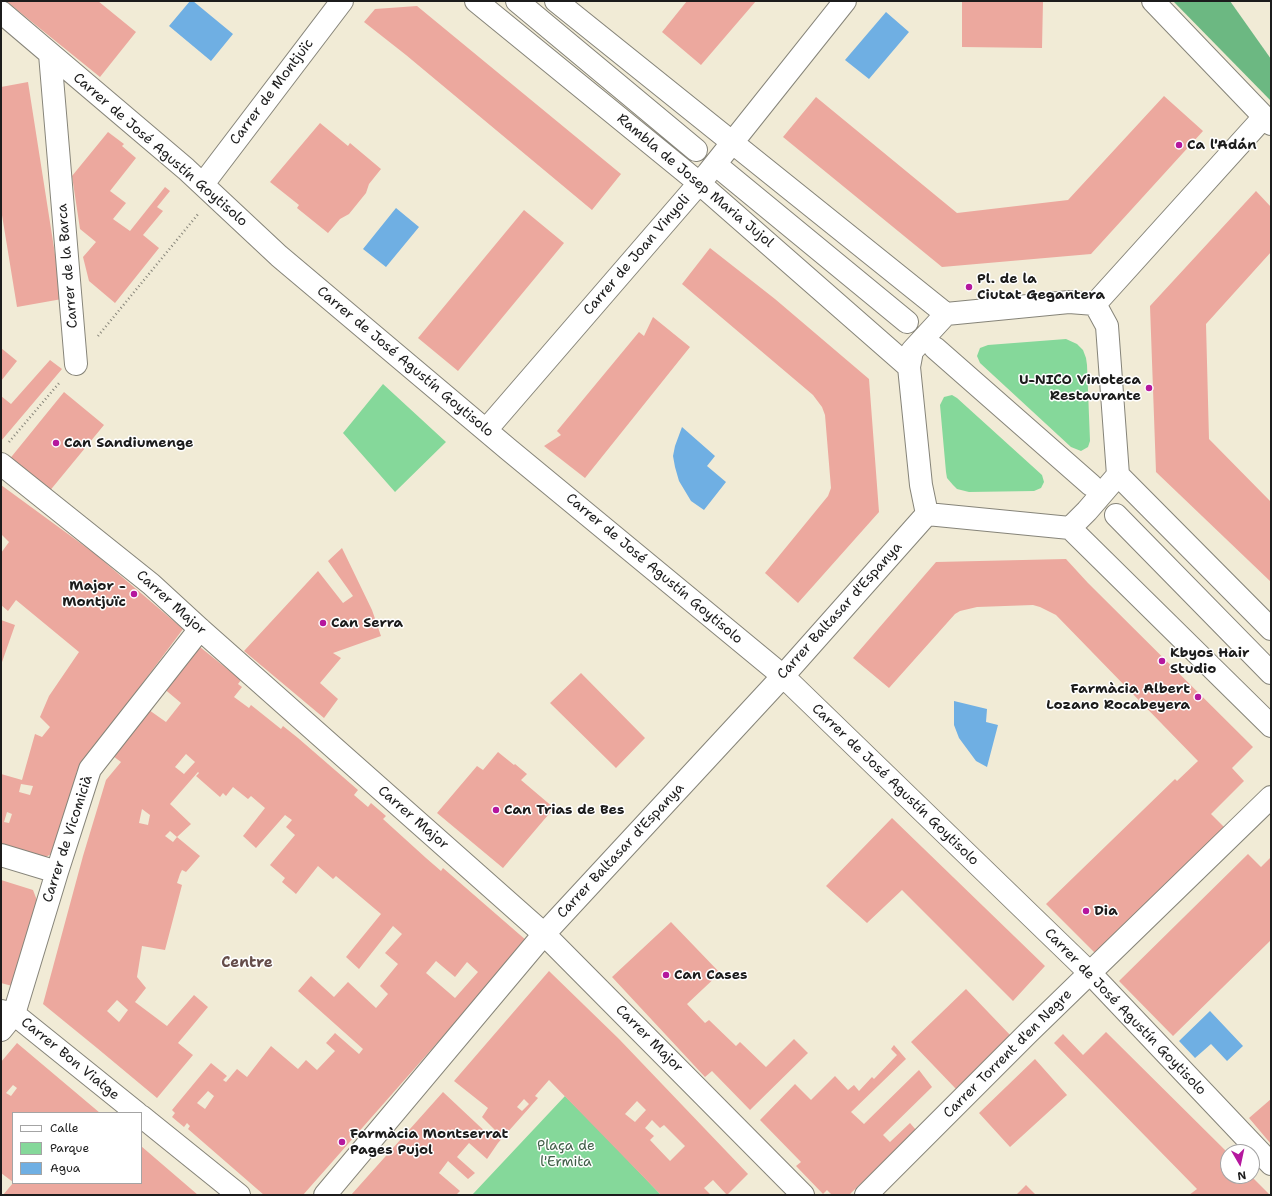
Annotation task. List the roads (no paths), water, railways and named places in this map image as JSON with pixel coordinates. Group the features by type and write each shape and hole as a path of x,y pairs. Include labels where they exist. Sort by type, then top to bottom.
{"street":[{"name":"Carrer de Montjuïc","path":"203,184 342,1"},
{"name":"Rambla de Josep Maria Jujol","path":"476,1 699,183 908,367"},
{"name":"Rambla de Josep Maria Jujol","path":"517,1 696,150"},
{"path":"556,1 946,314"},
{"name":"Carrer de Joan Vinyoli","path":"486,430 699,183 845,1"},
{"path":"1095,304 1268,120 1153,1"},
{"name":"Carrer de José Agustín Goytisolo","path":"1,12 203,184 279,256 783,676 1090,973 1271,1164"},
{"name":"Carrer de la Barca","path":"50,54 76,364"},
{"name":"Rambla de Josep Maria Jujol","path":"721,169 907,322"},
{"path":"1095,304 1069,302 946,314 912,351 908,367 921,485 927,514 1070,528 1271,726"},
{"path":"1095,304 1107,326 1118,476 1271,629"},
{"path":"935,348 1091,485"},
{"name":"Carrer Major","path":"4,455 148,581 200,629 544,934 803,1195"},
{"path":"1070,528 1118,476"},
{"name":"Carrer Baltasar d'Espanya","path":"325,1195 544,934 783,676 927,514"},
{"path":"1116,515 1271,673"},
{"name":"Carrer de Vicomicià","path":"5,1018 57,872 90,769 200,629"},
{"name":"Carrer Torrent d'en Negre","path":"866,1195 1029,1032 1271,797"},
{"path":"1,855 57,872"},
{"name":"Carrer Bon Viatge","path":"5,1018 136,1112"},
{"path":"142,1117 239,1195"}],"water":[{"path":"190,1 193,1 233,34 211,61 169,26"},
{"path":"886,12 909,32 869,79 845,60"},
{"path":"396,208 419,227 386,267 363,249"},
{"path":"682,427 715,456 707,466 726,482 704,510 691,501 679,481 675,467 673,456"},
{"path":"954,701 987,709 986,722 998,725 987,767 976,761 959,738 954,725"},
{"path":"1210,1011 1243,1046 1227,1061 1211,1044 1195,1058 1179,1041"}],"place":[{"name":"Ca l'Adán","path":"1179,145"},
{"name":"Pl. de la Ciutat Gegantera","path":"969,287"},
{"name":"U-NICO Vinoteca Restaurante","path":"1149,388"},
{"name":"Can Sandiumenge","path":"56,443"},
{"name":"Major - Montjuïc","path":"134,594"},
{"name":"Can Serra","path":"323,623"},
{"name":"Kbyos Hair Studio","path":"1162,661"},
{"name":"Farmàcia Albert Lozano Rocabeyera","path":"1198,697"},
{"name":"Can Trias de Bes","path":"496,810"},
{"name":"Dia","path":"1086,911"},
{"name":"Can Cases","path":"666,975"},
{"name":"Farmàcia Montserrat Pages Pujol","path":"342,1142"}],"district":[{"name":"Centre","path":"247,963"}],"park label":[{"name":"Plaça de l'Ermita","path":"566,1154"}]}
